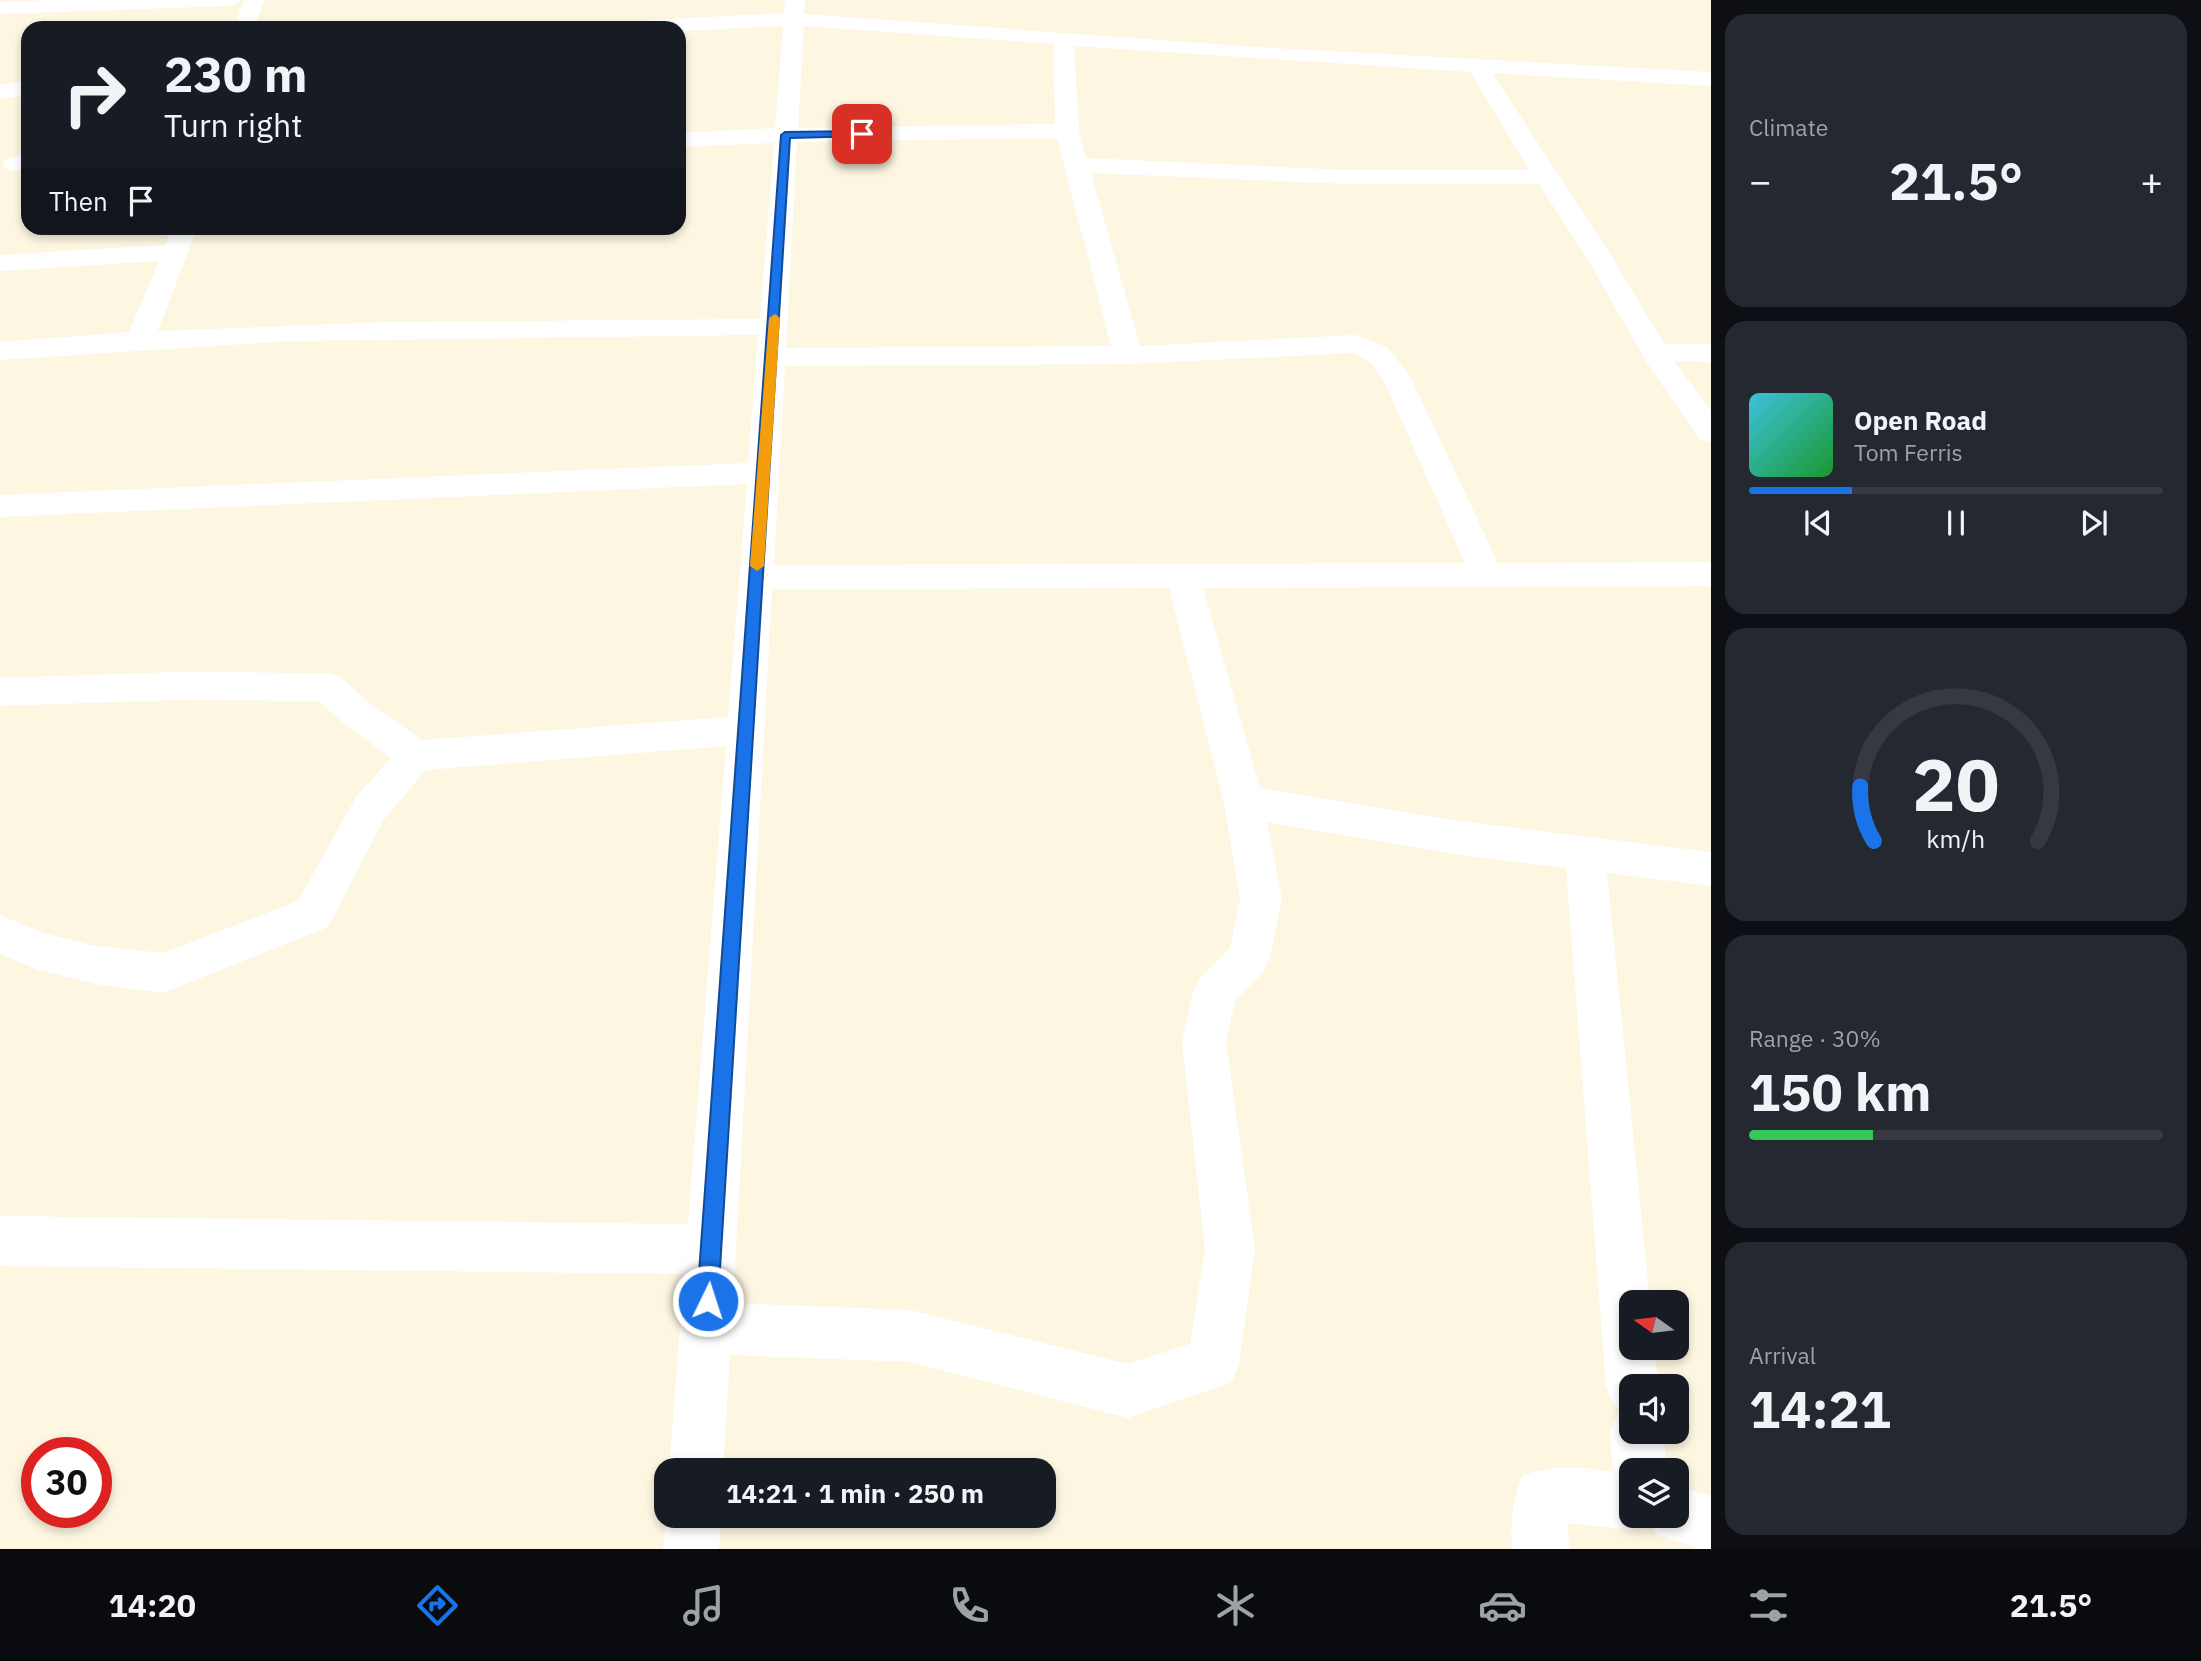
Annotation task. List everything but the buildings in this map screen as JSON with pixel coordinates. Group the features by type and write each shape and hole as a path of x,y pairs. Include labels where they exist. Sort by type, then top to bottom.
{"street":[{"path":"0,8 230,0"},
{"path":"246,21 254,0"},
{"path":"657,21 658,0"},
{"path":"686,23 794,10 1063,38 1256,53 1711,79"},
{"path":"697,1458 794,10"},
{"path":"1063,38 1067,131 1128,355"},
{"path":"1477,66 1601,260 1656,352 1711,432"},
{"path":"0,92 21,89"},
{"path":"686,141 785,135 1067,131"},
{"path":"1075,165 1347,177 1546,177"},
{"path":"140,340 182,235"},
{"path":"0,263 174,252"},
{"path":"0,351 140,340 346,330 1128,355 1355,344 1370,347 1384,355 1400,383 1487,575"},
{"path":"1656,352 1711,353"},
{"path":"0,506 764,473"},
{"path":"757,577 1711,574"},
{"path":"706,1328 910,1336 1128,1391 1213,1363 1230,1249 1204,1042 1215,992 1249,957 1261,900 1244,803 1183,576"},
{"path":"0,692 175,686 328,687 355,712 416,756 747,730"},
{"path":"0,934 39,951 95,965 163,973 313,914 370,808 416,756"},
{"path":"1244,803 1453,837 1711,869"},
{"path":"1584,853 1631,1374"},
{"path":"0,1241 711,1249"},
{"path":"1541,1549 1539,1537 1542,1496 1582,1495 1619,1500"},
{"path":"1689,1518 1711,1524"},
{"path":"691,1549 692,1528"}],"slow traffic":[{"path":"757,566 775,318"}],"route":[{"path":"708,1301 785,135 862,134"}]}
